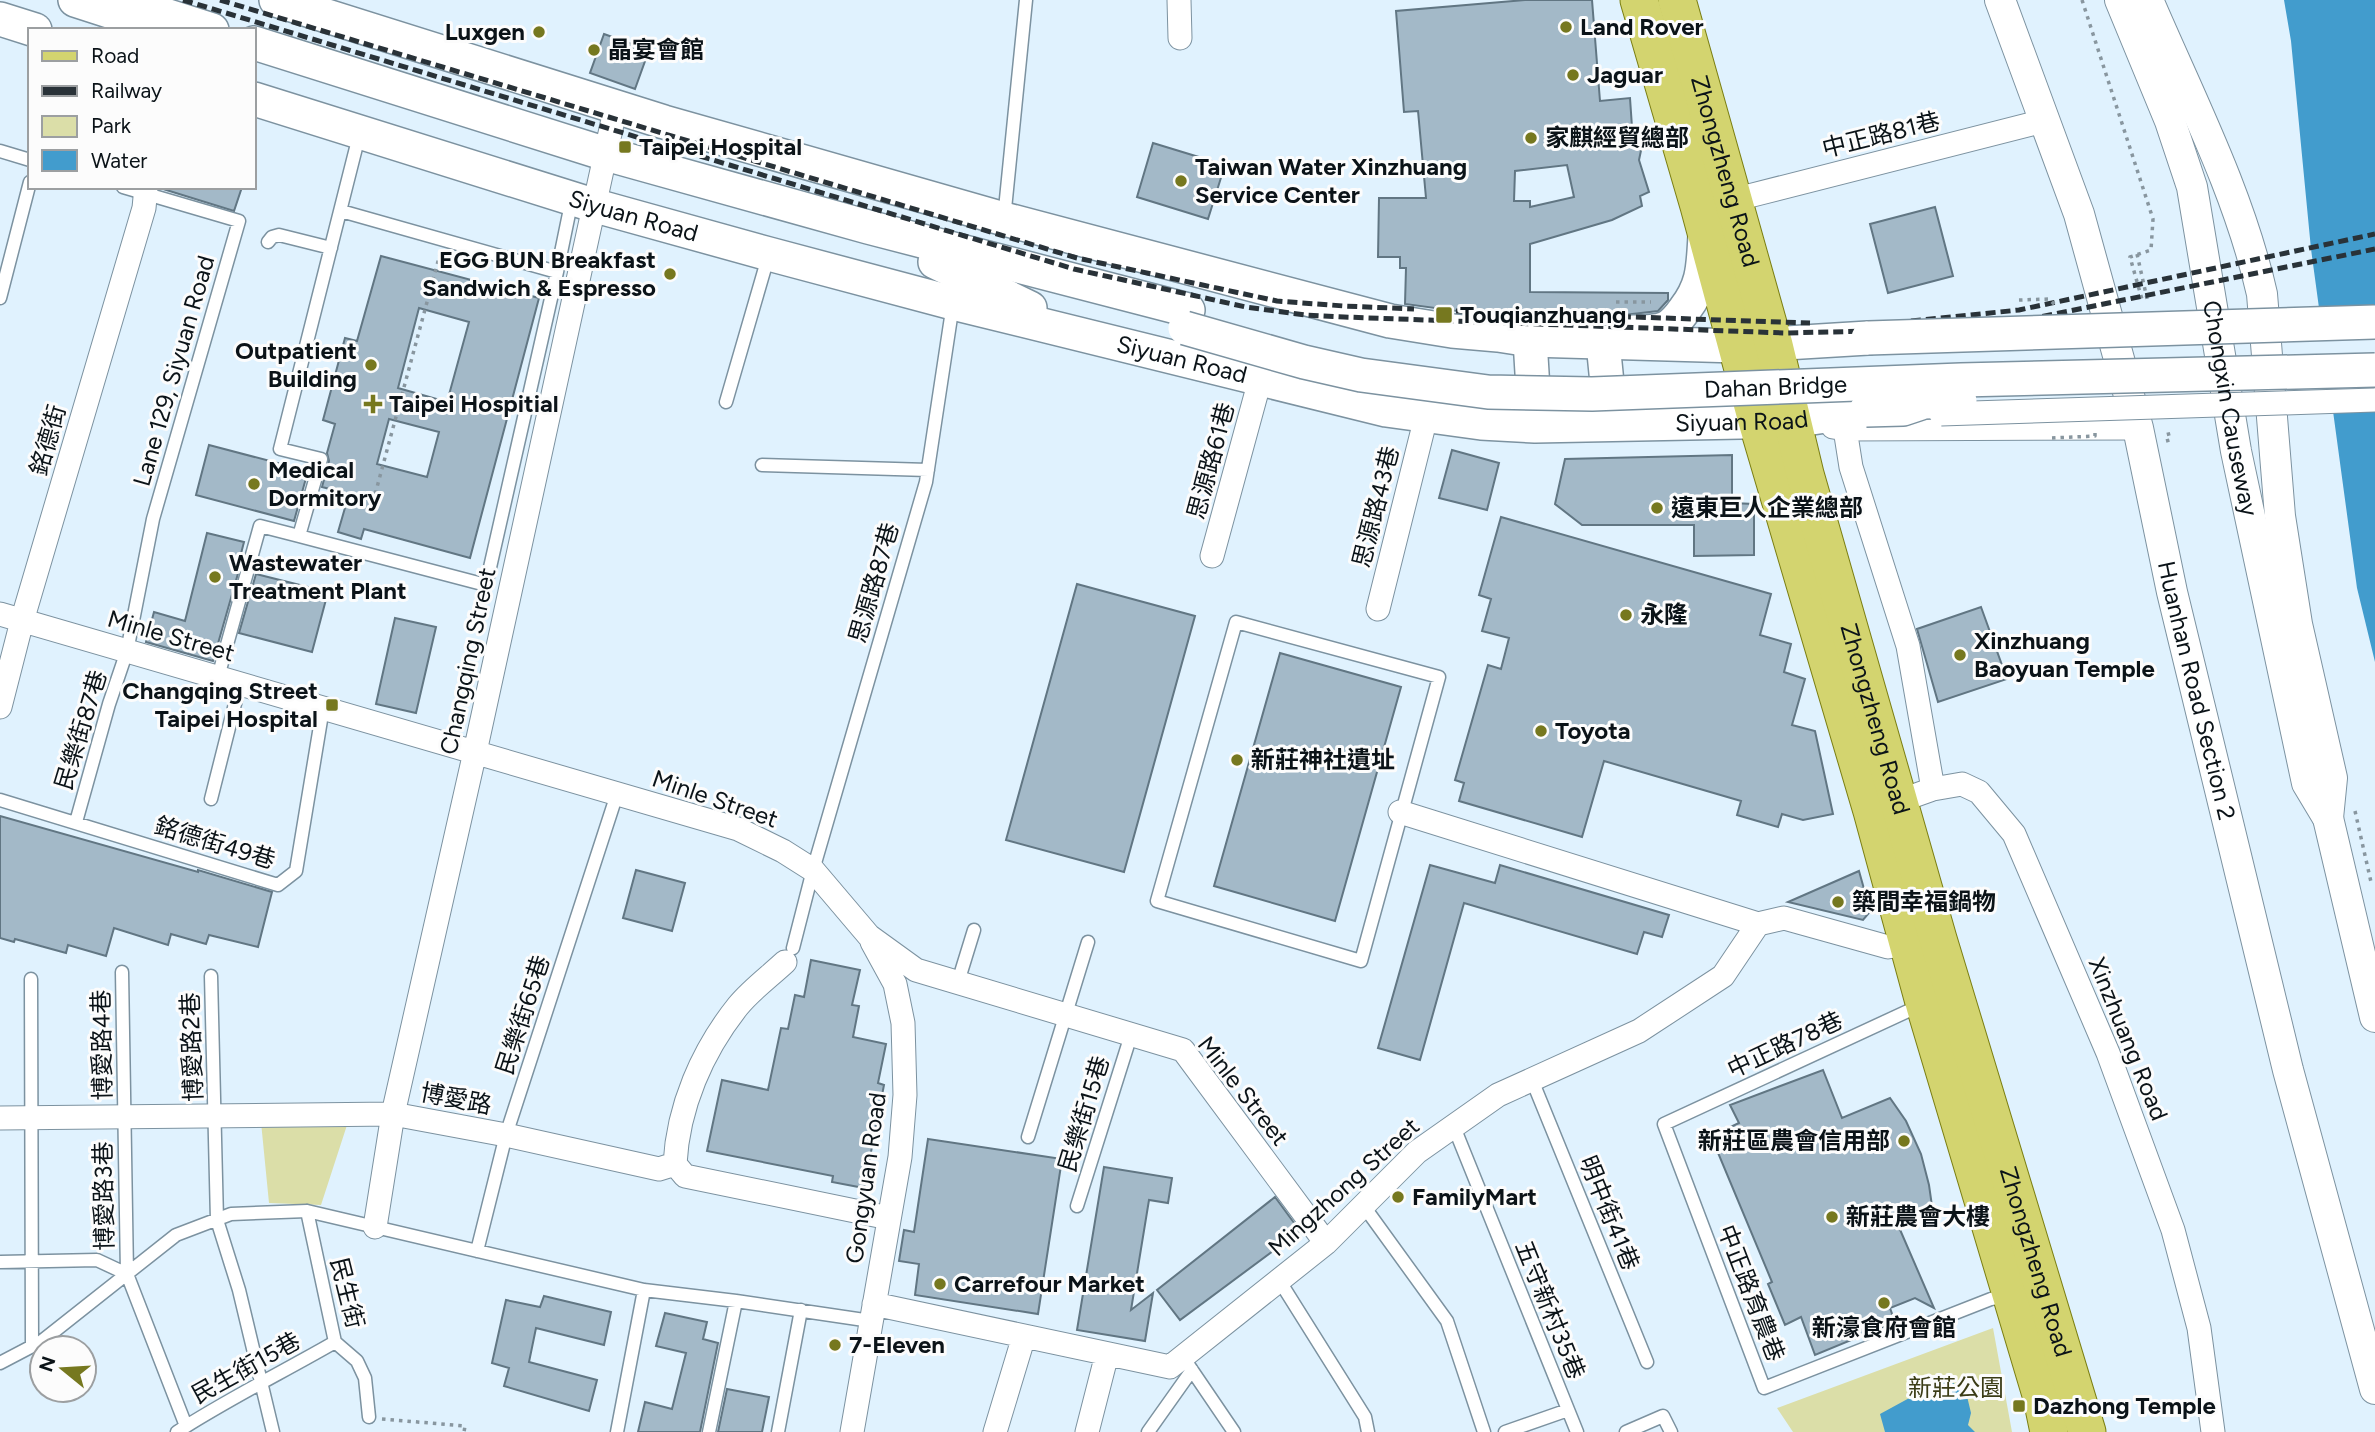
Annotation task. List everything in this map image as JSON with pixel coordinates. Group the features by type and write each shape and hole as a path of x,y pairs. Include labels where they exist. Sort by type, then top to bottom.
{"main road":[{"path":"75,0 162,28"},
{"path":"118,0 206,28"},
{"path":"276,0 317,6 616,106 1004,219 1368,316 1451,331 1530,340 1737,346 1868,338 2375,322"},
{"name":"Zhongzheng Road","path":"1685,2 1733,200 1774,345 1775,421"},
{"name":"Zhongzheng Road","path":"1642,9 1737,346 1775,421 1923,942 2087,1432"},
{"path":"0,19 29,28"},
{"name":"Siyuan Road","path":"256,44 605,162 868,227 1187,319"},
{"name":"Siyuan Road","path":"256,58 935,262 1187,319"},
{"name":"Siyuan Road","path":"256,100 584,203 769,254 1260,380 1426,417 1535,426 1856,420 1903,410 1924,402 2375,388"},
{"path":"868,227 1004,219"},
{"path":"1498,335 1643,332 1664,329 1676,321 1697,293 1703,275 1706,230"},
{"path":"935,262 1093,338"},
{"name":"Dahan Bridge","path":"1187,319 1362,355 1466,369 1592,375 1948,359 2375,349"},
{"name":"Dahan Bridge","path":"1187,319 1304,362 1361,375 1488,392 1592,394 1961,380 2375,370"},
{"path":"1530,340 1535,426"},
{"path":"1603,342 1611,425"},
{"name":"Zhongzheng Road","path":"1923,942 1925,1006 2042,1398 2049,1432"}],"street":[{"path":"1179,0 1180,38"},
{"name":"Huanhan Road Section 2","path":"2000,0 2079,214 2138,428 2172,593 2285,1057 2375,1389"},
{"name":"Chongxin Causeway","path":"2120,0 2170,121 2192,187 2235,451 2307,783 2328,818 2375,1017"},
{"name":"Chongxin Causeway","path":"2148,0 2235,204 2254,258 2262,294 2280,516 2297,624 2332,778 2328,818"},
{"path":"1642,9 1685,2"},
{"name":"Changqing Street","path":"376,1227 393,1114 475,752 584,203 605,162 616,106"},
{"name":"中正路81巷","path":"1733,200 2043,121"},
{"name":"銘德街","path":"0,707 11,617 144,208 138,189"},
{"path":"1774,345 1821,335 1846,333 2108,320"},
{"name":"思源路61巷","path":"1212,556 1260,380"},
{"path":"1903,410 1922,415 2375,400"},
{"name":"思源路43巷","path":"1378,609 1426,417"},
{"path":"1933,789 1908,646 1851,467 1856,420 2138,428"},
{"name":"Minle Street","path":"11,617 738,829 783,851 813,870 869,936 916,970 1183,1050 1326,1243"},
{"name":"Xinzhuang Road","path":"1886,806 1933,789 1962,784 1979,792 2014,834 2108,1053 2173,1230 2199,1328 2213,1432"},
{"path":"1400,813 1758,924 1784,918 1888,947 1923,942"},
{"name":"Mingzhong Street","path":"873,1312 1024,1336 1170,1367 1188,1363 1279,1280 1326,1243 1417,1152 1498,1096 1639,1031 1723,976 1758,924"},
{"name":"Gongyuan Road","path":"852,1432 900,1157 905,1095 903,1023 895,984 869,936"},
{"path":"789,955 739,1005 701,1061 677,1134 675,1164 685,1176 889,1218"},
{"name":"博愛路","path":"0,1118 393,1114 506,1135 659,1169 675,1164"},
{"path":"995,1432 1024,1336"},
{"path":"1087,1432 1107,1354"}],"lane":[{"path":"1004,219 1026,0"},
{"path":"299,536 321,459 281,449 360,132"},
{"path":"0,151 28,159"},
{"path":"0,298 28,189"},
{"name":"Lane 129, Siyuan Road","path":"127,651 153,519 239,221 138,189"},
{"path":"218,677 260,526 486,584 556,272 584,203"},
{"path":"341,211 556,272"},
{"path":"268,242 279,235 331,248"},
{"path":"726,402 769,254"},
{"name":"思源路87巷","path":"789,955 928,470 953,303"},
{"path":"762,465 928,470"},
{"path":"1236,622 1439,677 1400,813 1361,961 1157,901 1236,622"},
{"name":"民樂街87巷","path":"76,821 127,651"},
{"path":"211,799 240,684"},
{"name":"銘德街49巷","path":"0,800 76,821 278,885 296,871 323,708"},
{"name":"民樂街65巷","path":"477,1251 506,1135 617,794"},
{"path":"958,982 974,930"},
{"path":"1028,1137 1088,942"},
{"name":"博愛路4巷","path":"122,972 123,1117"},
{"name":"博愛路2巷","path":"211,976 217,1220 239,1290 273,1432"},
{"path":"32,979 32,1334"},
{"name":"中正路78巷","path":"1664,1124 1908,1011 1925,1006"},
{"name":"民樂街15巷","path":"1077,1206 1131,1034"},
{"name":"明中街41巷","path":"1532,1080 1647,1362"},
{"name":"博愛路3巷","path":"123,1117 127,1274 181,1429"},
{"name":"中正路育農巷","path":"1664,1124 1764,1388 1991,1299 2010,1295"},
{"name":"五守新村35巷","path":"1454,1127 1577,1432"},
{"path":"1363,1205 1447,1321 1484,1432"},
{"path":"51,1334 176,1235 231,1214 307,1211 644,1290 802,1310 873,1312"},
{"name":"民生街","path":"307,1211 335,1342 357,1361 365,1378 369,1417"},
{"path":"0,1262 97,1260 127,1274"},
{"path":"1279,1280 1365,1416 1368,1432"},
{"path":"617,1432 644,1290"},
{"path":"709,1432 736,1301"},
{"path":"778,1432 802,1310"},
{"name":"民生街15巷","path":"181,1429 221,1403 261,1385 335,1342"},
{"path":"0,1363 28,1348"},
{"path":"1148,1432 1188,1363 1234,1432"},
{"path":"1505,1432 1568,1410"},
{"path":"1626,1432 1663,1416 1671,1432"}],"path":[{"path":"2082,0 2153,219 2151,250 2130,257 2143,304"},
{"path":"373,502 444,240"},
{"path":"1616,302 1651,302"},
{"path":"2052,438 2095,436 2095,427"},
{"path":"369,1417 465,1426 464,1432"}],"green space":[{"path":"261,1122 348,1122 321,1205 269,1203"},
{"name":"新莊公園","path":"1993,1328 2012,1432 1793,1432 1777,1408"}],"water":[{"path":"2284,0 2375,0 2375,662 2357,588 2311,249 2291,41"},
{"path":"1946,1378 1966,1392 1971,1413 1968,1425 1975,1432 1885,1432 1880,1414"}],"pier":[{"path":"2375,308 2375,411 2330,412 2316,309"}],"building":[{"path":"1525,0 1592,0 1600,101 1630,98 1632,127 1641,135 1643,141 1639,160 1649,192 1640,196 1642,206 1612,220 1530,244 1530,292 1668,293 1668,300 1658,311 1624,315 1616,323 1532,321 1405,304 1406,268 1400,268 1400,257 1378,257 1379,198 1426,198 1418,111 1404,112 1396,11","holes":["1567,165 1574,197 1530,207 1530,201 1514,201 1515,171"]},
{"path":"604,34 649,50 635,89 590,73"},
{"name":"Taiwan Water Xinzhuang Service Center","path":"1153,143 1225,165 1208,219 1137,197"},
{"path":"163,189 241,189 234,211"},
{"path":"1935,207 1953,276 1888,293 1870,224"},
{"path":"381,256 539,298 470,558 364,529 361,539 338,532 349,494 322,487 335,424 323,420 345,338 357,341","holes":["419,308 469,322 447,402 398,388","389,419 439,432 427,477 377,464"]},
{"name":"Medical Dormitory","path":"209,445 308,471 294,521 196,495"},
{"path":"1452,450 1499,463 1487,510 1439,498"},
{"name":"遠東巨人企業總部","path":"1732,455 1732,503 1754,504 1754,555 1694,556 1694,525 1582,525 1555,504 1565,459"},
{"path":"1501,517 1771,594 1760,635 1791,644 1784,672 1805,679 1792,725 1815,731 1833,814 1803,820 1782,814 1778,827 1737,815 1741,801 1604,761 1582,837 1459,801 1464,783 1455,780 1488,665 1501,669 1509,638 1482,631 1491,599 1479,595"},
{"name":"Wastewater Treatment Plant","path":"207,533 244,542 237,569 239,570 213,661 146,642 154,612 185,621"},
{"path":"256,574 328,592 312,652 239,633"},
{"path":"1077,584 1195,616 1124,872 1006,840"},
{"name":"Xinzhuang Baoyuan Temple","path":"1981,607 2007,679 1938,702 1917,629"},
{"path":"395,618 436,627 416,713 376,704"},
{"path":"1280,653 1401,687 1335,921 1214,886"},
{"path":"0,816 272,892 258,947 209,935 206,944 171,934 168,945 114,928 106,956 68,945 66,953 15,939 14,942 0,938"},
{"path":"1430,865 1495,883 1500,865 1669,915 1662,937 1644,932 1637,954 1464,903 1420,1060 1378,1048"},
{"path":"636,870 685,883 672,931 623,918"},
{"path":"1859,871 1866,896 1870,896 1874,907 1863,920 1788,902"},
{"path":"811,960 860,970 852,1005 859,1006 853,1037 886,1044 878,1083 884,1085 864,1188 832,1182 833,1176 707,1151 722,1080 768,1090 781,1028 788,1029 795,995 804,997"},
{"name":"新莊農會大樓","path":"1823,1070 1842,1118 1890,1098 1906,1121 1921,1154 1933,1213 1898,1225 1934,1308 1915,1298 1890,1308 1895,1322 1815,1355 1801,1317 1785,1325 1768,1284 1772,1282 1711,1136 1739,1123 1730,1105"},
{"path":"928,1139 1062,1159 1038,1314 915,1295 919,1264 899,1261 904,1230 914,1232"},
{"path":"1104,1167 1172,1178 1168,1203 1149,1200 1131,1310 1153,1293 1145,1341 1077,1330"},
{"path":"1275,1197 1300,1231 1180,1320 1157,1290"},
{"path":"544,1296 611,1312 604,1345 536,1328 529,1362 597,1380 589,1411 504,1386 509,1368 492,1363 506,1300 540,1307"},
{"path":"665,1313 707,1322 703,1339 718,1343 700,1432 638,1432 645,1402 672,1409 686,1353 656,1346"},
{"path":"727,1389 769,1397 762,1432 718,1432"}],"railway":[{"path":"183,0 1074,269 1246,307 1305,315 1785,333 1917,330 2025,320 2375,249"},
{"path":"220,0 1077,258 1277,301 1414,309"},
{"path":"1911,321 2019,310 2375,234"},
{"path":"1456,311 1810,323"}],"place":[{"name":"Land Rover","path":"1566,27"},
{"name":"Luxgen","path":"539,32"},
{"name":"晶宴會館","path":"594,50"},
{"name":"Jaguar","path":"1573,75"},
{"name":"家麒經貿總部","path":"1531,138"},
{"name":"Taipei Hospital","path":"625,147"},
{"name":"Taiwan Water Xinzhuang Service Center","path":"1181,181"},
{"name":"EGG BUN Breakfast Sandwich & Espresso","path":"670,274"},
{"name":"Touqianzhuang","path":"1444,315"},
{"name":"Outpatient Building","path":"371,365"},
{"name":"Taipei Hospitial","path":"373,404"},
{"name":"Medical Dormitory","path":"254,484"},
{"name":"遠東巨人企業總部","path":"1657,508"},
{"name":"Wastewater Treatment Plant","path":"215,577"},
{"name":"永隆","path":"1626,615"},
{"name":"Xinzhuang Baoyuan Temple","path":"1960,655"},
{"name":"Changqing Street Taipei Hospital","path":"332,705"},
{"name":"Toyota","path":"1541,731"},
{"name":"新莊神社遺址","path":"1237,760"},
{"name":"築間幸福鍋物","path":"1838,902"},
{"name":"新莊區農會信用部","path":"1904,1141"},
{"name":"FamilyMart","path":"1398,1197"},
{"name":"新莊農會大樓","path":"1832,1217"},
{"name":"Carrefour Market","path":"940,1284"},
{"name":"新濠食府會館","path":"1884,1303"},
{"name":"7-Eleven","path":"835,1345"},
{"name":"Dazhong Temple","path":"2019,1406"}]}
